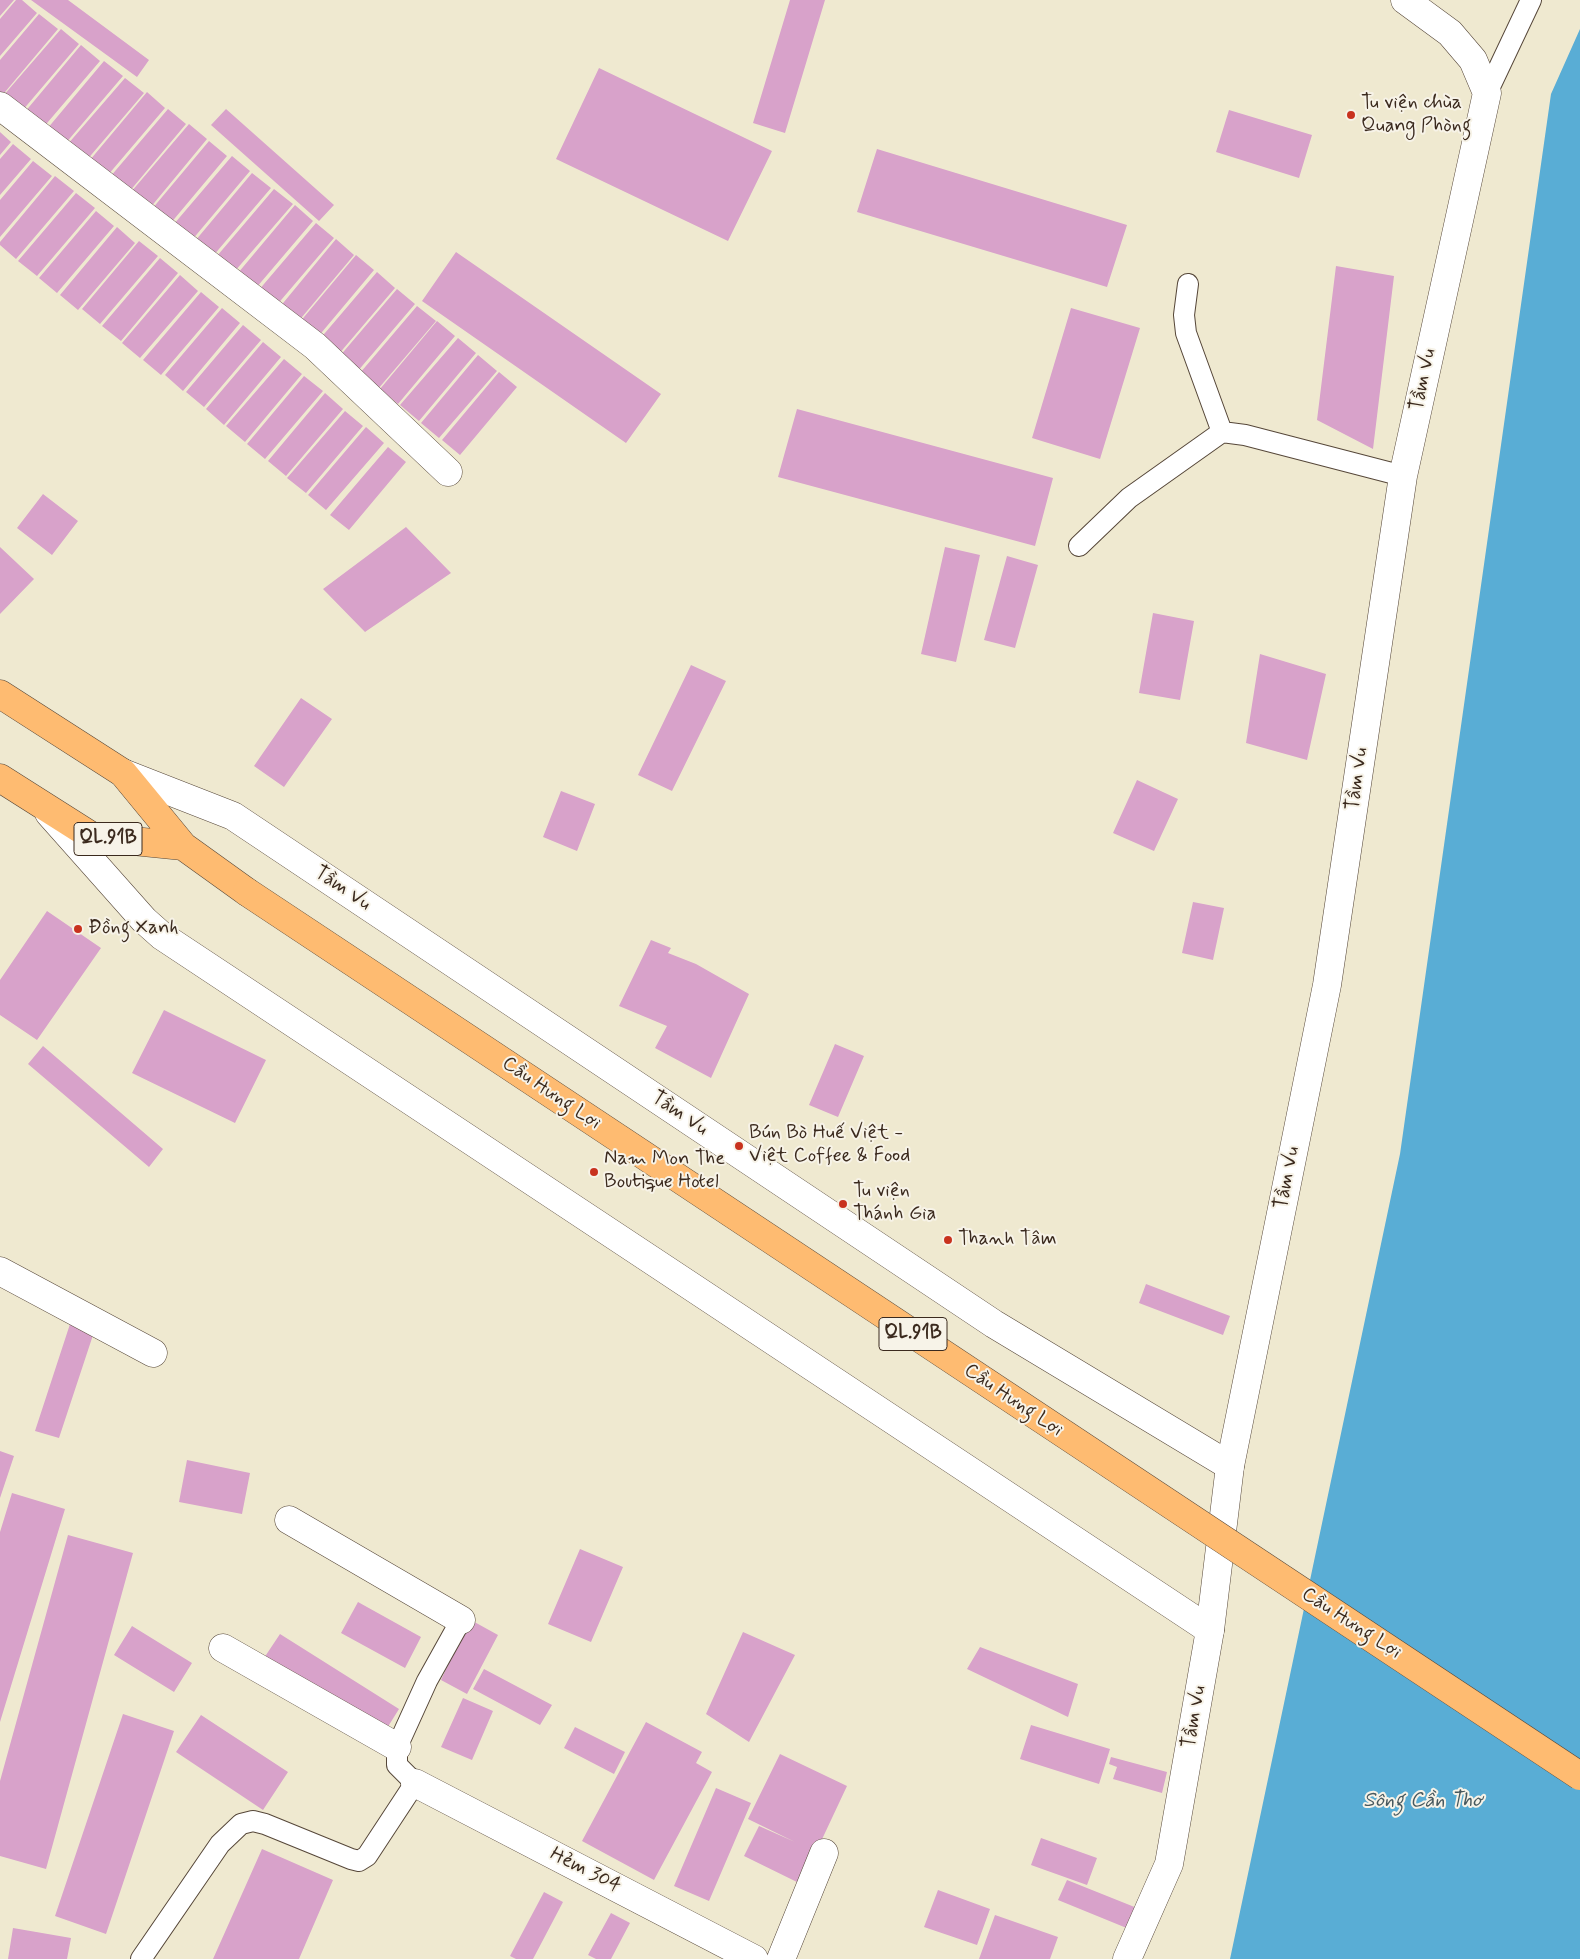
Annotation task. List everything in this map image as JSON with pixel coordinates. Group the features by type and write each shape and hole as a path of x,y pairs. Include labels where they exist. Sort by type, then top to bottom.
{"highway":[{"name":"QL.91B","path":"0,694 123,773 183,846"},
{"name":"QL.91B","path":"0,778 93,837 183,846"},
{"name":"Cầu Hưng Lợi","path":"183,846 247,892 1580,1776"}],"street":[{"path":"1405,0 1450,33 1473,60 1487,94"},
{"name":"Tầm Vu","path":"1127,1959 1169,1864 1210,1630 1230,1466 1327,985 1402,476 1487,94"},
{"path":"0,106 315,346 448,472"},
{"name":"Tầm Vu","path":"123,773 233,816 994,1324 1230,1466"},
{"path":"43,806 144,920 162,936 1210,1630"},
{"path":"0,1271 153,1353"},
{"path":"289,1520 461,1620"},
{"path":"223,1648 397,1748"},
{"name":"Hẻm 304","path":"415,1783 754,1959"},
{"path":"782,1959 824,1853"}],"lane":[{"path":"1487,94 1531,0"},
{"path":"1188,284 1184,314 1186,333 1222,432"},
{"path":"1079,546 1128,498 1222,432 1245,435 1402,476"},
{"path":"141,1959 220,1844 240,1824 253,1821 265,1824 359,1861 367,1856 415,1783 397,1765 397,1748 427,1681 461,1620"}],"water":[{"name":"Sông Cần Thơ","path":"1580,29 1580,1959 1230,1959 1400,1154 1551,94"}],"building":[{"path":"0,0 14,0 0,16"},
{"path":"16,0 22,0 37,13 0,56 0,19"},
{"path":"31,0 68,0 149,60 137,77"},
{"path":"790,0 825,0 785,133 753,123"},
{"path":"39,14 58,29 0,98 0,60"},
{"path":"61,29 79,44 22,111 3,96"},
{"path":"81,45 100,61 42,129 24,113"},
{"path":"104,61 123,76 65,144 47,129"},
{"path":"599,68 772,151 728,241 556,159"},
{"path":"125,78 144,93 86,161 67,145"},
{"path":"147,92 165,108 108,175 90,160"},
{"path":"168,109 186,124 129,192 110,177"},
{"path":"226,109 334,205 319,221 211,125"},
{"path":"1229,110 1312,135 1299,178 1216,152"},
{"path":"189,124 207,139 150,208 131,192"},
{"path":"0,132 11,142 0,155"},
{"path":"209,141 227,156 170,224 152,209"},
{"path":"13,144 31,159 0,195 0,159"},
{"path":"877,149 1127,225 1107,287 857,212"},
{"path":"232,156 250,171 192,240 174,224"},
{"path":"33,161 52,176 0,237 0,200"},
{"path":"252,173 271,188 213,256 195,241"},
{"path":"55,176 74,191 16,259 0,245 0,242"},
{"path":"274,189 293,204 235,271 217,256"},
{"path":"76,193 95,208 37,276 18,261"},
{"path":"295,205 313,221 256,288 238,273"},
{"path":"96,211 114,226 57,293 39,278"},
{"path":"316,223 334,238 276,306 258,291"},
{"path":"117,227 135,243 78,310 60,295"},
{"path":"336,239 354,255 297,323 279,308"},
{"path":"139,241 158,256 100,324 82,309"},
{"path":"456,252 661,394 626,443 422,301"},
{"path":"356,255 374,270 317,338 299,323"},
{"path":"160,258 178,273 121,341 102,326"},
{"path":"1336,266 1394,276 1373,449 1317,420"},
{"path":"377,272 395,288 338,355 319,340"},
{"path":"180,275 198,291 140,358 122,343"},
{"path":"397,289 415,304 357,372 339,357"},
{"path":"201,292 219,307 161,375 143,360"},
{"path":"417,306 436,321 378,389 360,373"},
{"path":"222,308 240,323 183,391 165,375"},
{"path":"1071,308 1140,328 1100,459 1032,438"},
{"path":"437,321 455,336 398,404 380,389"},
{"path":"243,325 261,340 204,407 186,392"},
{"path":"458,338 476,353 419,421 400,405"},
{"path":"263,342 281,357 224,425 206,409"},
{"path":"478,355 497,371 439,438 421,423"},
{"path":"284,359 302,374 245,442 226,426"},
{"path":"499,372 517,387 460,455 442,440"},
{"path":"304,376 323,391 265,459 247,444"},
{"path":"325,393 343,409 286,476 268,461"},
{"path":"797,409 1053,478 1035,546 778,477"},
{"path":"345,411 363,426 306,493 287,478"},
{"path":"366,427 384,443 326,510 308,495"},
{"path":"388,447 406,462 349,530 330,515"},
{"path":"43,494 78,521 52,555 17,528"},
{"path":"406,527 451,573 365,632 323,589"},
{"path":"0,547 34,579 0,614"},
{"path":"945,547 980,555 956,662 921,654"},
{"path":"1007,556 1038,565 1015,648 984,640"},
{"path":"1153,613 1194,621 1180,700 1139,693"},
{"path":"1260,654 1326,674 1307,760 1246,743"},
{"path":"691,665 726,681 672,791 638,775"},
{"path":"301,698 332,719 284,787 254,766"},
{"path":"1137,780 1178,799 1154,851 1113,833"},
{"path":"561,791 595,804 577,851 543,837"},
{"path":"1193,902 1224,908 1213,960 1182,953"},
{"path":"47,911 101,948 37,1040 0,1015 0,980"},
{"path":"651,940 671,948 668,953 696,964 749,994 711,1078 655,1048 667,1026 619,1006"},
{"path":"164,1010 266,1060 235,1123 132,1073"},
{"path":"835,1044 864,1056 838,1117 809,1105"},
{"path":"43,1046 163,1149 149,1167 28,1064"},
{"path":"1146,1284 1230,1316 1223,1335 1139,1303"},
{"path":"70,1324 94,1332 59,1438 35,1431"},
{"path":"0,1451 14,1456 0,1498"},
{"path":"187,1460 250,1473 242,1514 179,1502"},
{"path":"12,1493 65,1509 0,1722 0,1532"},
{"path":"68,1535 133,1553 46,1869 0,1856 0,1781"},
{"path":"580,1549 623,1567 591,1642 548,1624"},
{"path":"358,1602 421,1637 405,1668 341,1633"},
{"path":"469,1619 498,1635 467,1694 441,1680"},
{"path":"132,1626 192,1663 174,1692 114,1655"},
{"path":"743,1632 795,1655 749,1742 706,1714"},
{"path":"280,1634 399,1709 384,1733 264,1658"},
{"path":"980,1647 1078,1684 1068,1717 967,1669"},
{"path":"484,1669 552,1705 540,1725 473,1689"},
{"path":"463,1698 493,1711 472,1760 441,1747"},
{"path":"123,1714 174,1731 106,1934 55,1916"},
{"path":"201,1715 288,1772 263,1810 176,1752"},
{"path":"646,1722 702,1752 696,1763 712,1772 654,1880 582,1841"},
{"path":"1031,1725 1110,1749 1099,1784 1020,1759"},
{"path":"575,1727 625,1752 614,1774 564,1748"},
{"path":"780,1754 847,1786 801,1884 744,1856 759,1826 795,1842 748,1819"},
{"path":"1111,1757 1167,1772 1162,1793 1113,1779 1117,1767 1109,1764"},
{"path":"716,1788 751,1803 709,1901 674,1886"},
{"path":"1041,1838 1097,1858 1087,1885 1031,1865"},
{"path":"262,1849 333,1880 299,1959 213,1959"},
{"path":"1067,1880 1137,1908 1129,1929 1058,1900"},
{"path":"938,1890 990,1909 977,1945 924,1927"},
{"path":"544,1892 563,1902 533,1959 516,1959 510,1956"},
{"path":"611,1913 630,1923 611,1959 596,1959 588,1955"},
{"path":"995,1915 1058,1937 1050,1959 979,1959"},
{"path":"13,1928 71,1938 67,1959 8,1959"}],"place":[{"name":"Tu viện chùa Quang Phòng","path":"1351,115"},
{"name":"Đồng Xanh","path":"78,929"},
{"name":"Bún Bò Huế Việt - Việt Coffee & Food","path":"739,1146"},
{"name":"Nam Mon The Boutique Hotel","path":"594,1172"},
{"name":"Tu viện Thánh Gia","path":"843,1204"},
{"name":"Thanh Tâm","path":"948,1240"}]}
